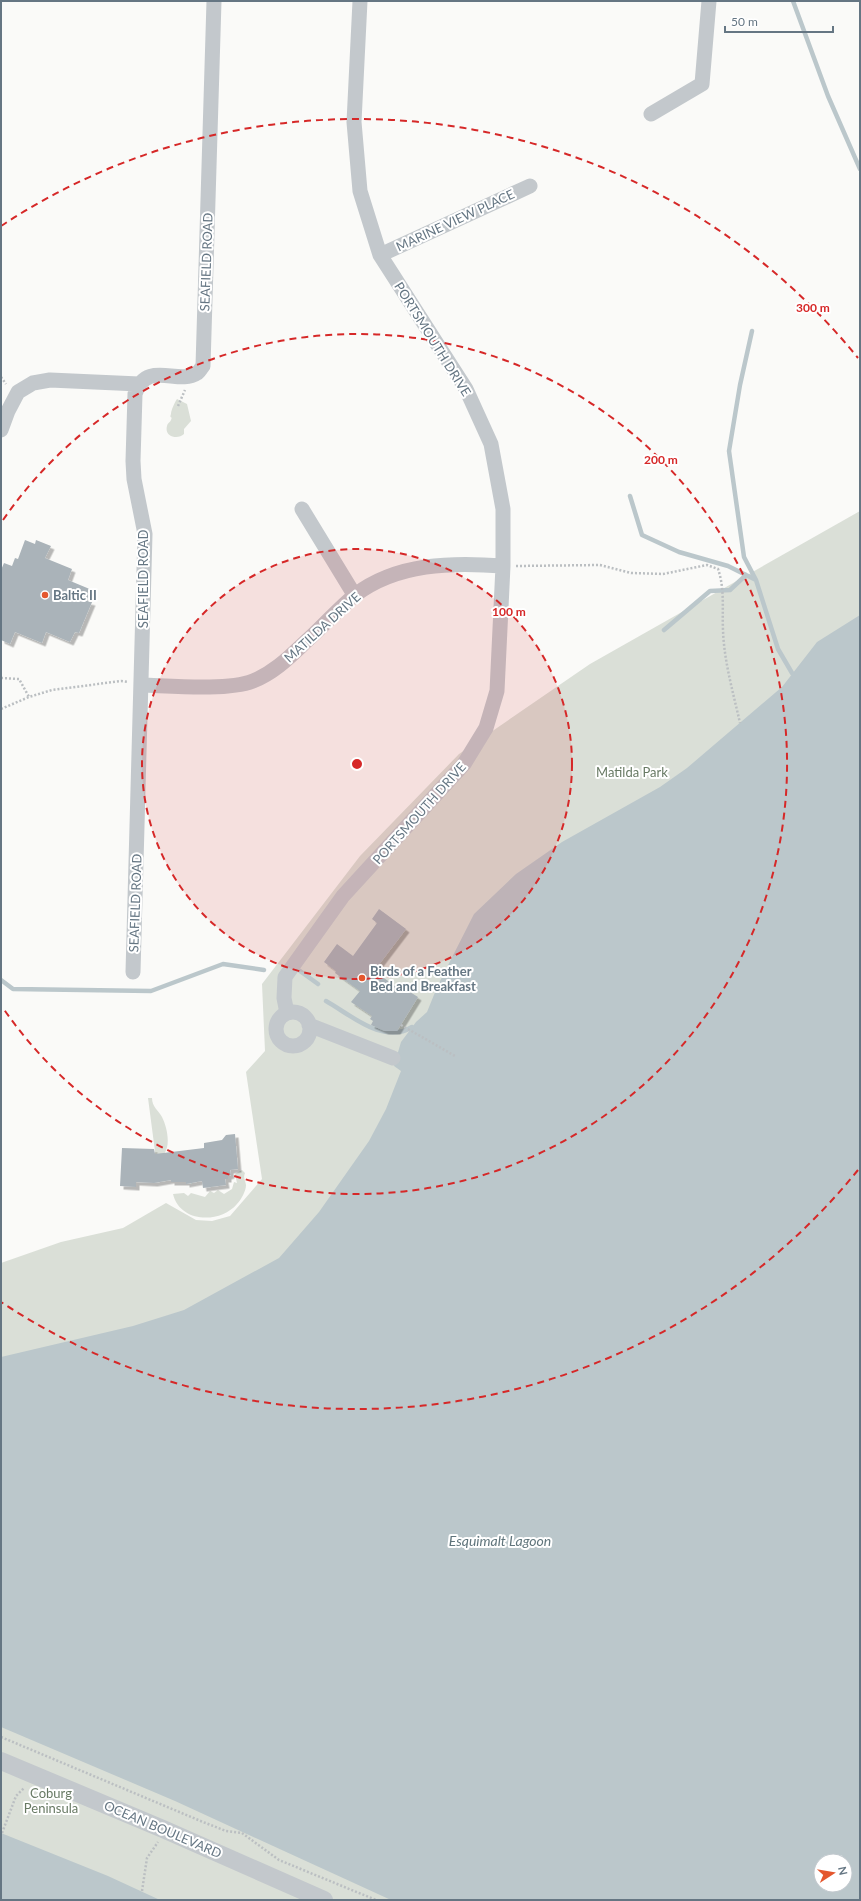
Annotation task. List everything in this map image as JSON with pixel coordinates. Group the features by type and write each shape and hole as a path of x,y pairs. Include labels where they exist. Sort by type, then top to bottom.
{"street":[{"name":"SEAFIELD ROAD","path":"132,972 142,685 145,534 134,479 133,461 135,394 139,384 152,375 187,376 197,374 203,366 214,1"},
{"name":"PORTSMOUTH DRIVE","path":"287,1013 284,998 285,977 343,896 464,764 486,728 497,691 503,566 503,509 491,444 466,389 380,254 360,191 354,122 360,1"},
{"path":"651,114 702,84 709,1"},
{"name":"MARINE VIEW PLACE","path":"380,254 530,186"},
{"path":"1,430 8,411 18,392 33,383 50,380 139,384"},
{"path":"302,510 355,596"},
{"name":"MATILDA DRIVE","path":"142,685 219,686 252,681 276,670 355,596 378,581 423,566 466,563 503,566"},
{"path":"287,1013 301,1014 307,1019 309,1025 309,1034 304,1041 297,1045 284,1042 278,1036 277,1027 280,1019 287,1013"},
{"path":"309,1025 393,1058"},
{"name":"OCEAN BOULEVARD","path":"1,1761 163,1829 324,1900"}],"path":[{"path":"1,377 8,386"},
{"path":"178,406 187,385"},
{"path":"503,566 600,565 631,573 663,574 707,565 718,569 723,583 723,630 726,663 740,723"},
{"path":"1,678 19,679 29,697"},
{"path":"1,709 29,697 52,690 121,681 142,685"},
{"path":"401,1025 455,1056"},
{"path":"1,1737 203,1822 226,1830 242,1833 279,1860 376,1900"},
{"path":"2,1833 16,1796 25,1786 31,1773"},
{"path":"142,1892 147,1858 158,1842 163,1829"}],"green space":[{"path":"177,399 187,404 191,421 184,429 184,434 175,437 169,435 167,425 172,418 170,417"},
{"name":"Esquimalt Lagoon","path":"860,511 860,1900 1,1900 1,1263 61,1242 123,1228 166,1203 196,1220 212,1221 230,1216 262,1179 246,1072 265,1051 262,984 360,856 459,754 590,664"},
{"path":"148,1098 152,1098 154,1106 162,1117 168,1136 164,1154 156,1159"},
{"path":"242,1170 245,1173 245,1190 239,1202 230,1211 221,1215 201,1217 184,1211 177,1204 173,1194 184,1193 188,1196 191,1193 205,1197 210,1191 214,1193 218,1190 224,1194 232,1189 234,1182 237,1183 235,1174"}],"water":[{"name":"Esquimalt Lagoon","path":"860,615 860,1900 391,1900 175,1801 1,1727 1,1357 133,1326 184,1310 279,1258 319,1212 369,1141 386,1109 401,1071 394,1066 401,1042 416,1022 427,1012 438,985 474,914 516,874 562,842 660,787 687,768 782,687 817,642"},
{"path":"1,1833 108,1876 160,1900 1,1900"}],"building":[{"name":"Baltic II","path":"25,540 35,544 36,540 51,546 45,558 72,569 68,580 92,590 87,601 92,602 79,633 75,632 70,642 46,632 42,643 15,632 10,644 1,640 1,570 4,563 12,566 15,558 18,559"},
{"path":"379,909 406,929 374,971 395,986 397,984 418,997 397,1031 385,1031 371,1025 373,1021 370,1019 372,1016 351,1002 360,991 335,973 336,971 324,962 337,944 353,956 377,923 372,919"},
{"path":"235,1134 238,1169 230,1170 231,1175 228,1176 228,1179 225,1179 226,1185 203,1188 202,1181 186,1184 186,1182 171,1182 171,1180 154,1183 136,1182 136,1187 120,1186 122,1148 154,1149 155,1154 204,1148 204,1143 222,1140 226,1135"}],"waterway":[{"path":"793,1 828,96 860,169"},
{"path":"752,331 740,385 729,451 744,557 756,580"},
{"path":"630,496 642,535 679,552 728,566 756,580 778,649 792,673"},
{"path":"664,630 710,591 730,590 746,575"},
{"path":"1,980 13,989 151,991 223,964 264,970"},
{"path":"300,971 318,984"},
{"path":"326,1001 357,1020 379,1030 401,1032 412,1027"}],"place":[{"name":"Baltic II","path":"45,595"},
{"name":"Birds of a Feather Bed and Breakfast","path":"362,978"}],"park label":[{"name":"Matilda Park","path":"632,772"},
{"name":"Coburg Peninsula","path":"51,1800"}]}
